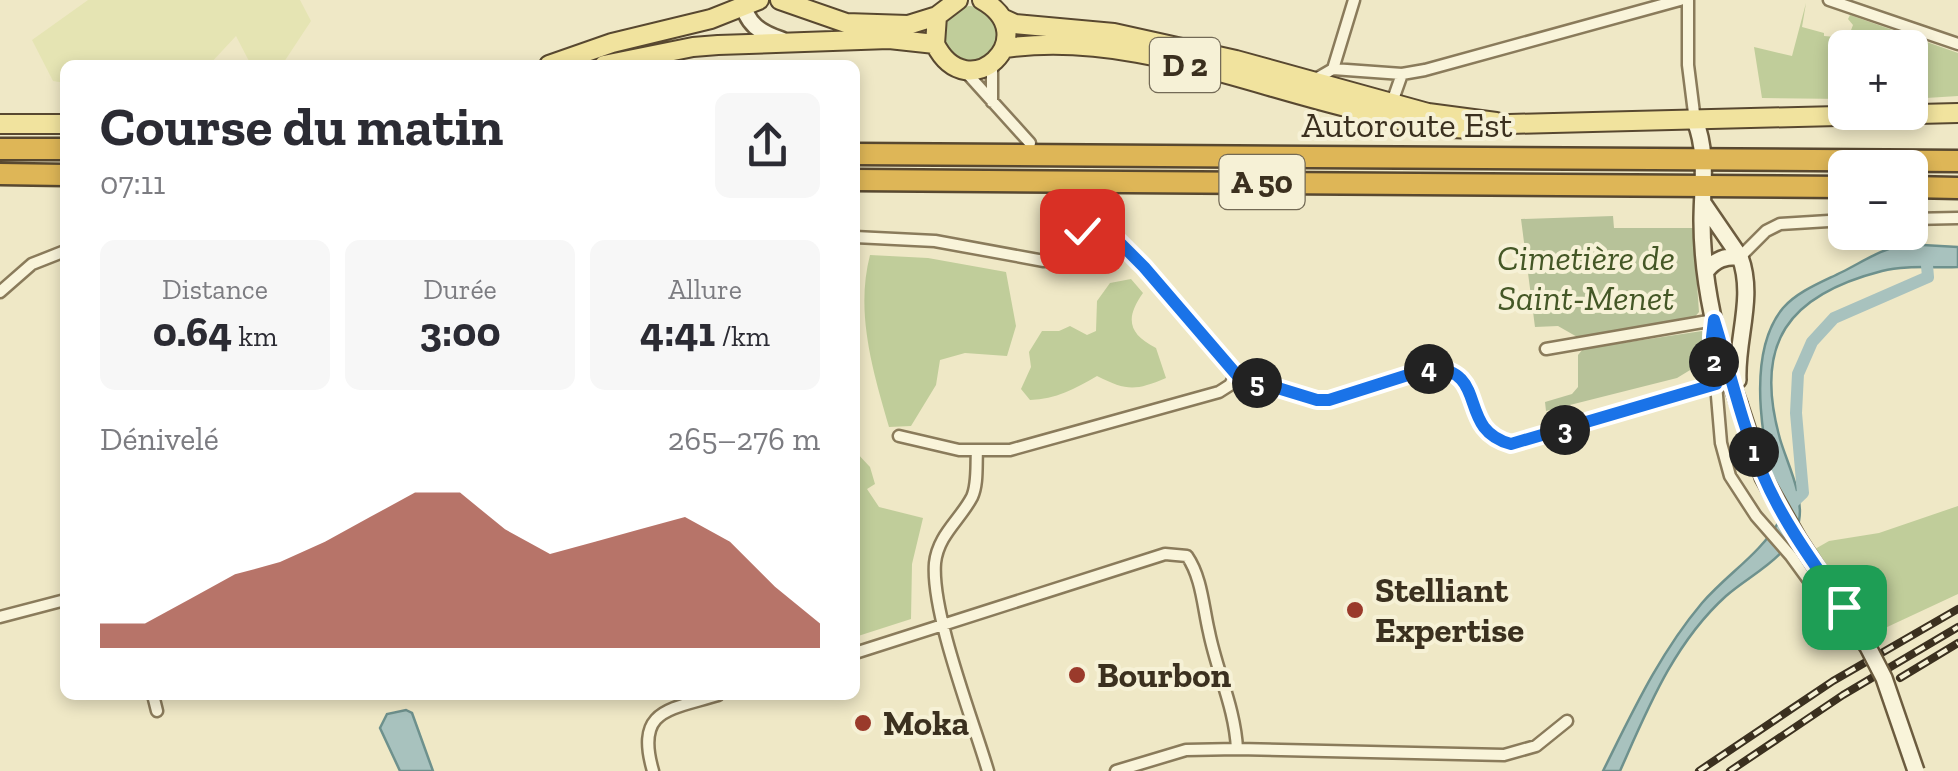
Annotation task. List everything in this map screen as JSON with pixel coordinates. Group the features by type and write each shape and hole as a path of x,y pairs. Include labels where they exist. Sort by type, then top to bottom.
{"highway":[{"path":"0,149 60,149"},
{"name":"Autoroute Est","path":"860,154 1958,162"},
{"path":"0,174 60,175"},
{"name":"Autoroute Est","path":"860,180 1828,187"},
{"path":"1928,188 1958,188"}],"main road":[{"path":"780,0 846,24 908,24 937,16 958,0"},
{"path":"937,16 935,44 951,66 974,71 992,64 1004,48 1007,34 1004,19 994,6 982,0"},
{"path":"563,60 612,43 712,19 744,2"},
{"name":"D 2","path":"1004,19 1015,24 1114,33 1428,114 1508,124"},
{"path":"627,60 693,46 889,40 935,44"},
{"name":"D 2","path":"1004,48 1040,43 1125,51 1421,126 1472,131 1508,124 1958,115"},
{"path":"0,114 60,114"},
{"path":"0,124 60,124"}],"street":[{"path":"804,0 834,20"},
{"path":"1333,69 1354,0"},
{"path":"1312,81 1333,69 1402,74 1676,0"},
{"path":"1688,0 1688,65 1702,148 1706,270 1714,320 1763,477 1884,678 1916,771"},
{"path":"1829,0 1958,44"},
{"path":"744,2 762,33 801,42"},
{"path":"992,64 992,103"},
{"path":"964,70 1030,143"},
{"path":"1361,111 1384,113 1392,104 1402,74"},
{"path":"1074,194 1236,374 1317,400 1329,400 1430,368 1444,369 1456,373 1466,384 1480,426 1496,440 1511,444 1716,384"},
{"path":"1703,200 1740,257 1747,282 1736,355 1739,404"},
{"path":"1058,260 1078,237 1090,213"},
{"path":"1928,219 1958,218"},
{"path":"1706,270 1720,258 1740,257 1766,231 1780,224 1828,221"},
{"path":"860,237 935,241 1044,261 1117,240"},
{"path":"0,292 32,264 60,253"},
{"path":"1546,350 1714,320 1738,313 1745,306"},
{"path":"1714,320 1716,384 1724,459 1730,476 1837,619"},
{"path":"900,436 959,450 1010,450 1220,392 1236,374"},
{"path":"977,451 975,492 948,530 936,563 938,598 988,771"},
{"path":"860,652 1165,554 1187,556 1204,603 1209,634 1236,724 1238,749"},
{"path":"0,616 60,601"},
{"path":"154,700 157,711"},
{"path":"653,771 645,746 650,726 663,712 702,700"},
{"path":"1116,771 1186,750 1504,756 1536,746 1567,721"}],"green space":[{"path":"88,0 300,0 311,21 285,60 248,60 236,36 214,60 60,60 60,82 53,81 32,40"},
{"path":"1806,3 1802,27 1828,36 1828,99 1762,98 1754,47 1792,56"},
{"path":"970,6 989,14 997,33 989,52 970,60 951,52 943,33 951,14"},
{"path":"1850,15 1893,30 1851,30"},
{"path":"1928,42 1958,53 1958,96 1928,98"},
{"name":"Cimetière de Saint-Menet","path":"1613,216 1614,228 1693,228 1699,312 1693,319 1579,338 1558,326 1535,327 1521,219"},
{"path":"870,255 928,258 1006,272 1016,326 1007,356 965,353 940,360 936,385 911,426 889,427 872,363 864,298"},
{"path":"1131,279 1143,293 1132,325 1140,337 1156,348 1166,378 1131,388 1097,376 1065,392 1030,400 1021,389 1031,367 1029,352 1042,331 1070,326 1087,335 1096,331 1097,301 1110,283"},
{"name":"Cimetière de Saint-Menet","path":"1702,331 1705,361 1677,378 1546,411 1545,402 1572,394 1578,387 1578,355 1583,349"},
{"path":"860,456 870,467 875,484 867,489 879,507 923,518 912,564 911,619 860,635"},
{"path":"1958,506 1958,594 1870,635 1815,549 1829,541 1879,533"}],"water":[{"path":"1928,245 1958,247 1958,267 1891,269 1850,281 1801,309 1786,328 1771,376 1780,439 1799,501 1794,534 1779,555 1726,596 1691,634 1664,678 1620,771 1603,771 1672,643 1702,603 1764,543 1781,518 1761,411 1763,354 1770,329 1783,308 1803,292 1880,252 1928,250"},
{"path":"406,710 412,713 433,771 400,771 380,728 387,714"}],"waterway":[{"path":"1786,509 1803,493 1796,413 1798,374 1812,342 1834,318 1928,277 1926,254"}],"railway":[{"path":"1699,771 1833,681 1958,609"},
{"path":"1730,771 1843,695 1958,627"},
{"path":"1900,678 1958,643"}],"place":[{"name":"Stelliant Expertise","path":"1355,610"},
{"name":"Bourbon","path":"1077,675"},
{"name":"Moka","path":"863,723"}],"route":[{"path":"1082,231 1090,213 1144,267 1236,374 1304,398 1329,400 1430,368 1444,369 1456,373 1466,384 1480,426 1496,440 1511,444 1716,384 1714,320 1763,477 1798,539 1844,607"}]}
